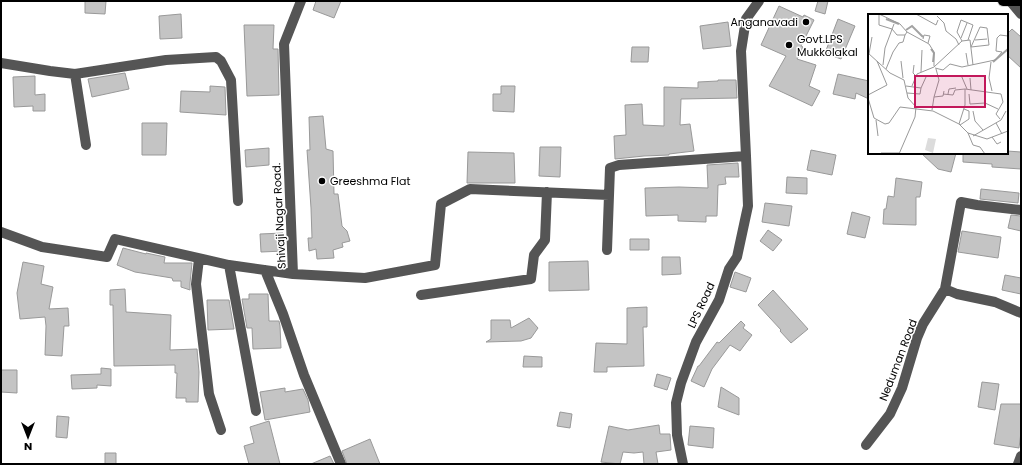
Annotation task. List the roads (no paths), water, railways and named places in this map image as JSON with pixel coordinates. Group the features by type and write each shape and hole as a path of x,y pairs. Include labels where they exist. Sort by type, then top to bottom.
{"street":[{"name":"Shivaji Nagar Road.","path":"301,1 284,44 293,274 365,278 435,265 441,204 470,189 610,195"},
{"name":"LPS Road","path":"683,464 677,435 676,403 681,383 696,342 719,300 729,269 737,258 748,206 741,51 746,20 759,1"},
{"path":"1011,1 1021,14"},
{"path":"1,63 75,74 166,60 216,57 222,61 231,80 238,201"},
{"path":"75,74 86,146"},
{"path":"607,250 610,168 619,165 746,156"},
{"path":"421,295 531,279 534,255 545,240 547,192"},
{"path":"1021,210 961,202 945,289 957,294 995,302 1021,312"},
{"path":"1,232 42,246 108,257 115,239 229,265 293,274"},
{"path":"199,259 196,284 208,394 221,430"},
{"path":"229,265 256,411"},
{"path":"265,270 283,314 304,375 341,464"},
{"name":"Neduman Road","path":"866,445 890,414 902,388 917,338 923,324 945,289"},
{"path":"1018,464 1021,456"}],"place":[{"name":"Anganavadi","path":"806,22"},
{"name":"Govt.LPS Mukkolakal","path":"789,45"},
{"name":"Greeshma Flat","path":"322,181"}]}
